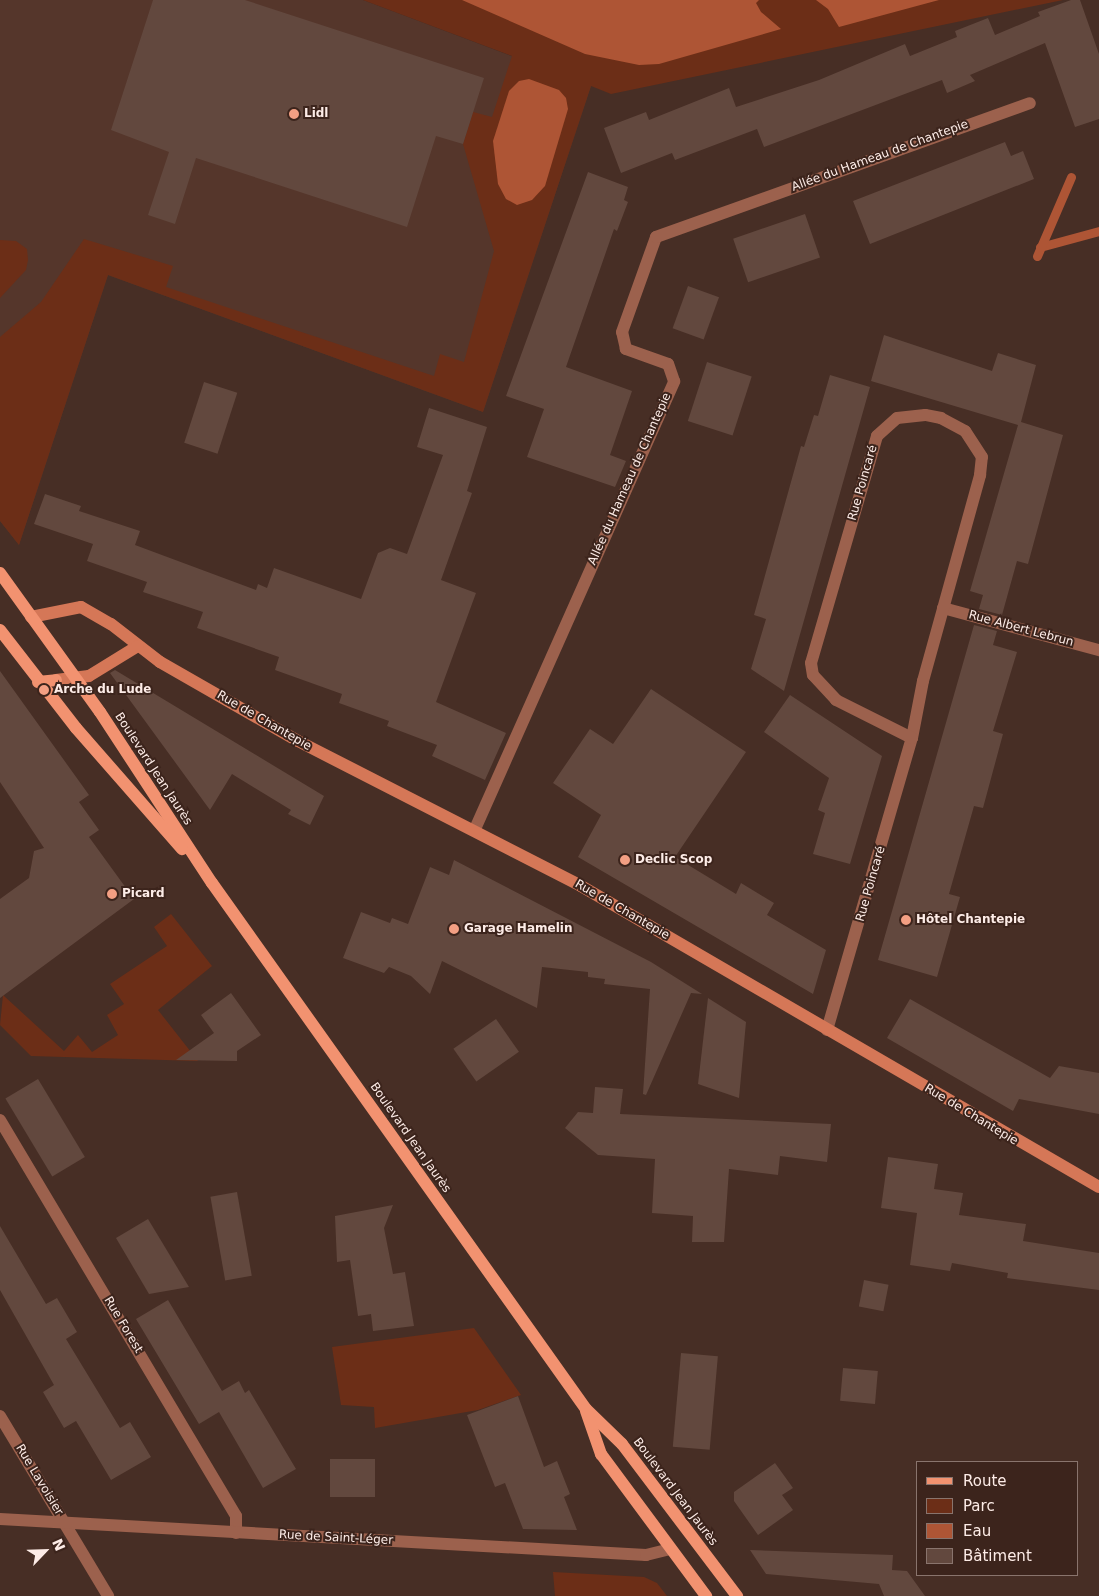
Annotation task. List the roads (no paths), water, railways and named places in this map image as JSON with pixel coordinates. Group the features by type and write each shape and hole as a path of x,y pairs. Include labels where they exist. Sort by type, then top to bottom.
{"main road":[{"name":"Boulevard Jean Jaurès","path":"0,573 76,678 212,883 586,1409 622,1444 736,1596"},
{"name":"Boulevard Jean Jaurès","path":"0,630 38,682 212,883"},
{"path":"38,682 56,680"},
{"name":"Boulevard Jean Jaurès","path":"586,1409 601,1454 706,1596"}],"street":[{"name":"Allée du Hameau de Chantepie","path":"475,830 674,381 668,364 626,349 622,332 656,237 1030,103"},
{"name":"Rue Poincaré","path":"828,1030 912,738 942,608 982,457 965,432 942,418 925,415 897,418 877,436 811,663 813,675 836,700 912,738"},
{"name":"Rue de Chantepie","path":"31,617 81,607 110,624 138,646 298,741 475,830 828,1030 1099,1188"},
{"name":"Rue Albert Lebrun","path":"942,608 1099,650"},
{"path":"56,680 89,676 138,646"},
{"name":"Rue Forest","path":"0,1120 236,1516 236,1532"},
{"name":"Rue Lavoisier","path":"0,1416 108,1596"},
{"name":"Rue de Saint-Léger","path":"0,1519 646,1556 670,1549"}],"water":[{"path":"462,0 759,0 756,3 761,12 781,29 659,64 639,65 585,54"},
{"path":"816,0 939,0 839,27 828,9"},
{"path":"529,79 559,90 566,98 568,109 545,186 532,200 517,205 506,199 498,184 493,141 509,91 519,81"}],"waterway":[{"path":"1037,256 1071,177"},
{"path":"1040,247 1099,231"}],"place":[{"name":"Lidl","path":"294,114"},
{"name":"Arche du Lude","path":"44,690"},
{"name":"Declic Scop","path":"625,860"},
{"name":"Picard","path":"112,894"},
{"name":"Hôtel Chantepie","path":"906,920"},
{"name":"Garage Hamelin","path":"454,929"}]}
